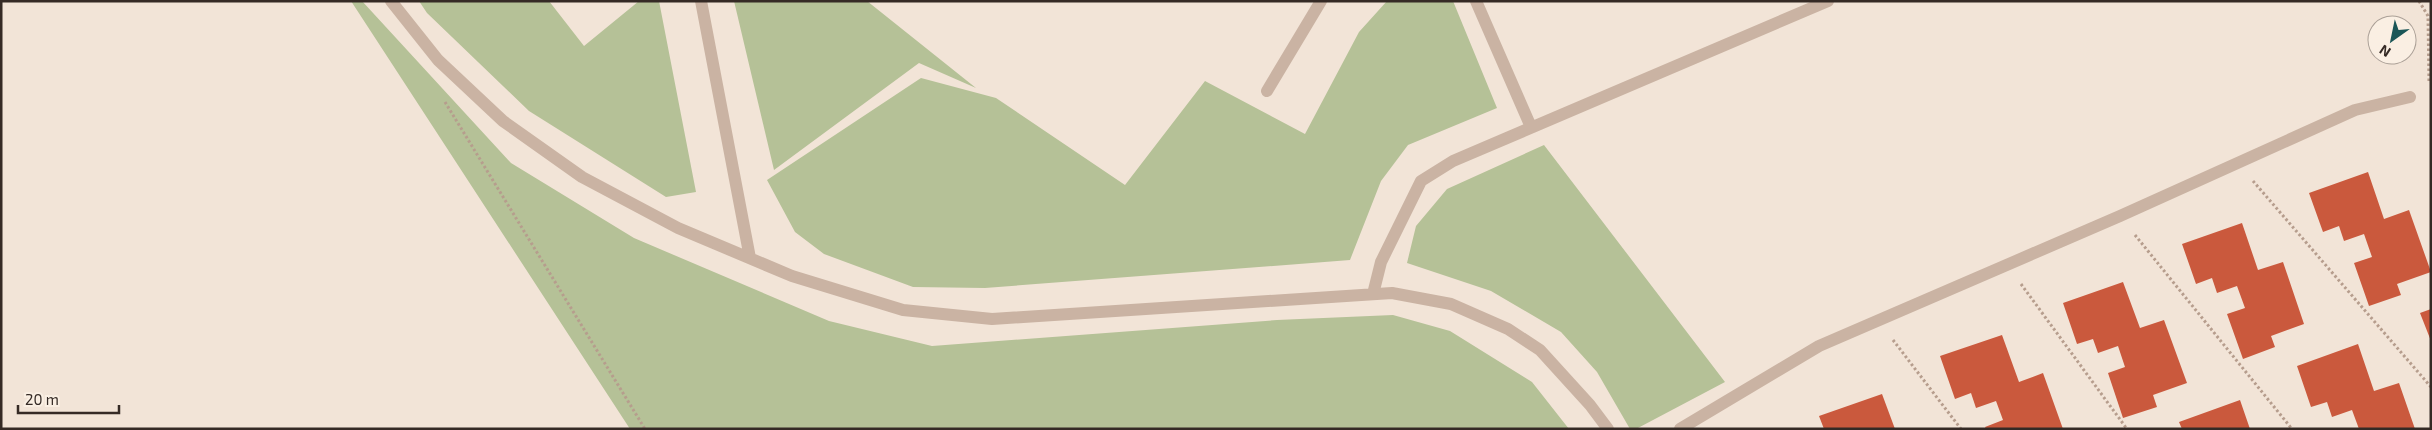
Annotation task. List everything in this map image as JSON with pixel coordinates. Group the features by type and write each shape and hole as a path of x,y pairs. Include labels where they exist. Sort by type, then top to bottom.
{"street":[{"path":"391,1 438,60 503,121 582,177 678,228 792,276 903,310 992,320 1392,293 1451,304 1508,329 1540,350 1590,405 1608,429"},
{"path":"701,1 750,258"},
{"path":"1267,91 1321,1"},
{"path":"1476,1 1531,127"},
{"path":"1373,294 1381,262 1421,181 1453,161 1828,1"},
{"path":"1680,429 1819,346 2120,216 2355,110 2410,97"}],"path":[{"path":"2419,1 2428,16 2429,92"},
{"path":"440,94 645,429"},
{"path":"2238,164 2431,387"},
{"path":"2120,216 2292,429"},
{"path":"2006,264 2127,429"},
{"path":"1878,320 1961,429"}],"green space":[{"path":"351,1 362,1 511,163 634,238 829,321 932,346 1277,320 1393,315 1450,331 1532,382 1569,429 630,429"},
{"path":"419,1 549,1 584,46 639,1 659,1 696,192 666,197 529,111 427,13"},
{"path":"734,1 867,1 976,88 919,63 774,170"},
{"path":"1387,1 1453,1 1497,108 1408,145 1381,181 1350,260 985,288 913,287 824,254 795,232 767,180 921,78 996,98 1125,185 1205,81 1305,134 1359,32"},
{"path":"1544,145 1725,382 1636,429 1630,429 1597,372 1561,332 1491,291 1407,263 1416,226 1447,189"}],"building":[{"path":"2368,172 2384,219 2409,210 2431,272 2397,284 2401,295 2369,306 2354,263 2372,257 2364,234 2344,241 2339,226 2323,232 2309,193"},
{"path":"2242,223 2258,270 2283,262 2304,324 2271,336 2275,347 2243,359 2227,314 2245,308 2237,286 2217,293 2212,278 2196,284 2182,244"},
{"path":"2123,282 2140,328 2164,320 2187,383 2153,395 2157,407 2123,418 2108,373 2125,367 2118,346 2098,353 2093,339 2077,344 2063,303"},
{"path":"2431,309 2431,341 2420,313"},
{"path":"2002,335 2019,382 2043,373 2063,429 1986,429 1985,427 2003,420 1996,401 1976,408 1971,393 1955,399 1940,356"},
{"path":"2358,344 2374,391 2399,383 2415,429 2359,429 2352,410 2332,417 2327,402 2311,407 2297,366"},
{"path":"1882,394 1895,429 1824,429 1819,416"},
{"path":"2240,400 2250,429 2182,429 2179,422"}]}
